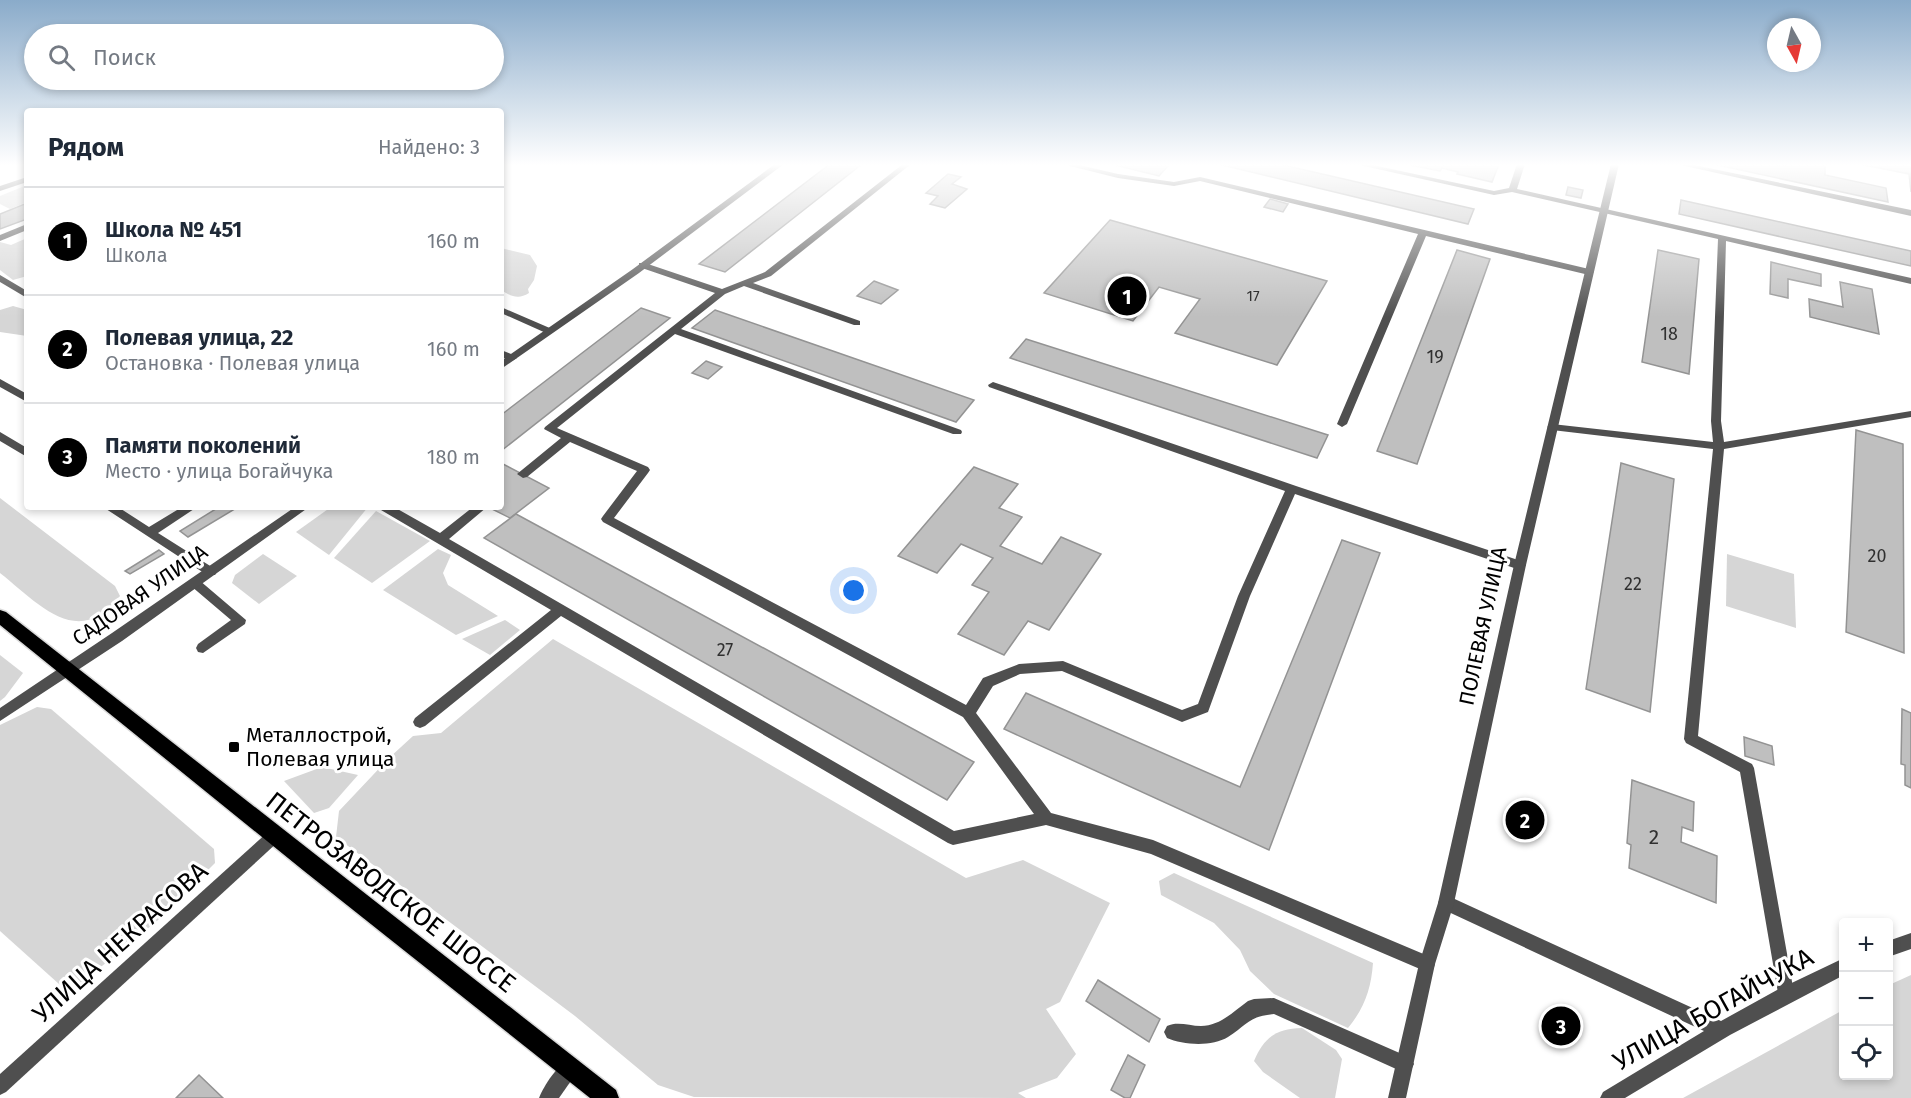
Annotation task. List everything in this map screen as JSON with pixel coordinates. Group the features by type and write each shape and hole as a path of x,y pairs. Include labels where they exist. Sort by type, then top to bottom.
{"main road":[{"name":"ПЕТРОЗАВОДСКОЕ ШОССЕ","path":"0,616 67,672 608,1098"}],"street":[{"path":"504,364 710,215"},
{"path":"842,215 768,274 722,291 549,429 644,470 607,519 968,714 1046,818"},
{"path":"1352,215 1589,272"},
{"name":"ПОЛЕВАЯ УЛИЦА","path":"1397,1098 1427,964 1446,903 1520,565 1602,215"},
{"path":"1622,215 1911,281"},
{"path":"0,238 24,227"},
{"path":"1342,424 1423,232"},
{"path":"1722,238 1716,410 1719,446 1691,739 1747,768 1786,993"},
{"path":"642,265 722,291"},
{"path":"0,278 24,293"},
{"path":"14,287 24,282"},
{"path":"744,283 857,323"},
{"path":"504,311 549,331"},
{"path":"674,330 957,432"},
{"path":"504,354 512,358"},
{"path":"0,382 24,397"},
{"path":"993,385 1520,565"},
{"path":"1552,427 1719,446 1911,414"},
{"path":"0,436 24,451"},
{"path":"523,474 569,438"},
{"path":"968,714 988,682 1019,669 1063,666 1182,716 1203,708 1244,596 1292,489"},
{"path":"114,510 211,572"},
{"path":"149,533 186,510"},
{"name":"САДОВАЯ УЛИЦА","path":"0,716 67,672 299,510"},
{"path":"391,510 953,838 1046,818 1153,847 1427,964"},
{"path":"441,539 478,510"},
{"path":"195,583 240,620 203,648"},
{"path":"420,722 561,609"},
{"name":"УЛИЦА НЕКРАСОВА","path":"0,1086 274,836"},
{"path":"1446,903 1720,1029"},
{"path":"1893,947 1911,941"},
{"name":"УЛИЦА БОГАЙЧУКА","path":"1609,1098 1720,1029 1786,993 1839,968"},
{"path":"1173,1032 1202,1035 1220,1032 1254,1007 1274,1006 1405,1064"},
{"path":"548,1098 571,1068"}],"shaded area":[{"path":"24,239 24,277 13,280 0,270 0,242 11,245"},
{"path":"504,249 530,255 537,266 534,280 528,289 529,293 521,296 504,292"},
{"path":"13,306 24,309 24,336 0,332 0,310"},
{"path":"0,498 115,586 120,596 104,612 89,620 74,621 58,616 29,597 0,573"},
{"path":"327,510 366,510 329,555 296,532"},
{"path":"376,511 430,541 372,583 334,558"},
{"path":"438,549 451,555 443,573 448,585 498,616 456,635 383,590"},
{"path":"263,554 297,576 259,604 232,583 235,575"},
{"path":"1727,554 1794,574 1796,628 1726,606"},
{"path":"505,620 520,630 490,655 462,639"},
{"path":"553,639 966,878 1023,860 1110,903 1060,1002 1046,1009 1076,1054 1057,1078 1018,1093 1026,1098 694,1097 658,1085 575,1016 336,837 339,811 413,736 441,733"},
{"path":"0,655 23,673 0,701"},
{"path":"37,707 51,709 214,849 215,863 157,921 69,993 0,931 0,725"},
{"path":"322,767 358,775 329,808 314,813 284,781"},
{"path":"1174,873 1373,963 1366,997 1359,1013 1348,1028 1274,994 1250,971 1240,950 1214,923 1161,895 1159,881"},
{"path":"1911,975 1911,1098 1683,1098 1839,1012 1839,1080 1893,1080 1893,983"},
{"path":"1302,1028 1336,1050 1342,1059 1335,1098 1300,1098 1263,1072 1254,1061 1262,1046 1272,1036 1285,1030"}],"building":[{"path":"0,215 24,215 24,220 0,229"},
{"path":"763,215 797,215 725,272 699,264"},
{"path":"1432,215 1472,215 1468,224"},
{"path":"1685,215 1750,215 1911,251 1911,266"},
{"path":"1110,220 1327,281 1277,365 1175,333 1200,299 1159,287 1133,321 1044,293"},
{"path":"1457,250 1490,259 1417,464 1377,451"},
{"path":"1658,250 1699,259 1689,374 1642,362"},
{"path":"1771,262 1821,274 1821,286 1788,279 1788,298 1770,294"},
{"path":"874,281 898,290 881,304 857,296"},
{"path":"1840,282 1872,289 1879,334 1810,317 1809,299 1843,307"},
{"path":"641,308 670,318 504,449 504,413"},
{"path":"715,310 974,400 956,422 692,328"},
{"path":"1026,339 1328,435 1317,458 1010,358"},
{"path":"706,361 722,367 708,379 692,373"},
{"path":"1856,430 1903,444 1904,653 1846,632"},
{"path":"1621,463 1674,479 1650,712 1586,689"},
{"path":"504,465 549,488 510,518 494,510 504,510"},
{"path":"974,467 1018,484 999,508 1022,517 1000,546 1042,564 1061,537 1101,554 1049,630 1028,621 1004,655 958,634 989,592 972,585 993,558 961,544 937,573 898,556"},
{"path":"214,510 233,510 188,537 180,531"},
{"path":"516,514 974,762 947,800 484,538"},
{"path":"1342,540 1380,553 1269,850 1004,729 1026,693 1240,787"},
{"path":"159,550 164,554 130,574 125,571"},
{"path":"1902,709 1911,713 1911,788 1905,785 1905,765 1901,764"},
{"path":"1744,737 1772,746 1774,765 1745,756"},
{"path":"1632,780 1694,802 1693,831 1682,827 1681,842 1717,856 1716,903 1629,868 1631,845 1627,843"},
{"path":"1098,980 1160,1019 1149,1042 1086,1001"},
{"path":"1128,1055 1145,1065 1130,1098 1125,1098 1111,1090"},
{"path":"199,1075 223,1098 176,1098"}],"place":[{"name":"Школа № 451","path":"1127,296"},
{"name":"Металлострой, Полевая улица","path":"234,747"},
{"name":"Полевая улица, 22","path":"1525,820"},
{"name":"Памяти поколений","path":"1561,1026"}]}
